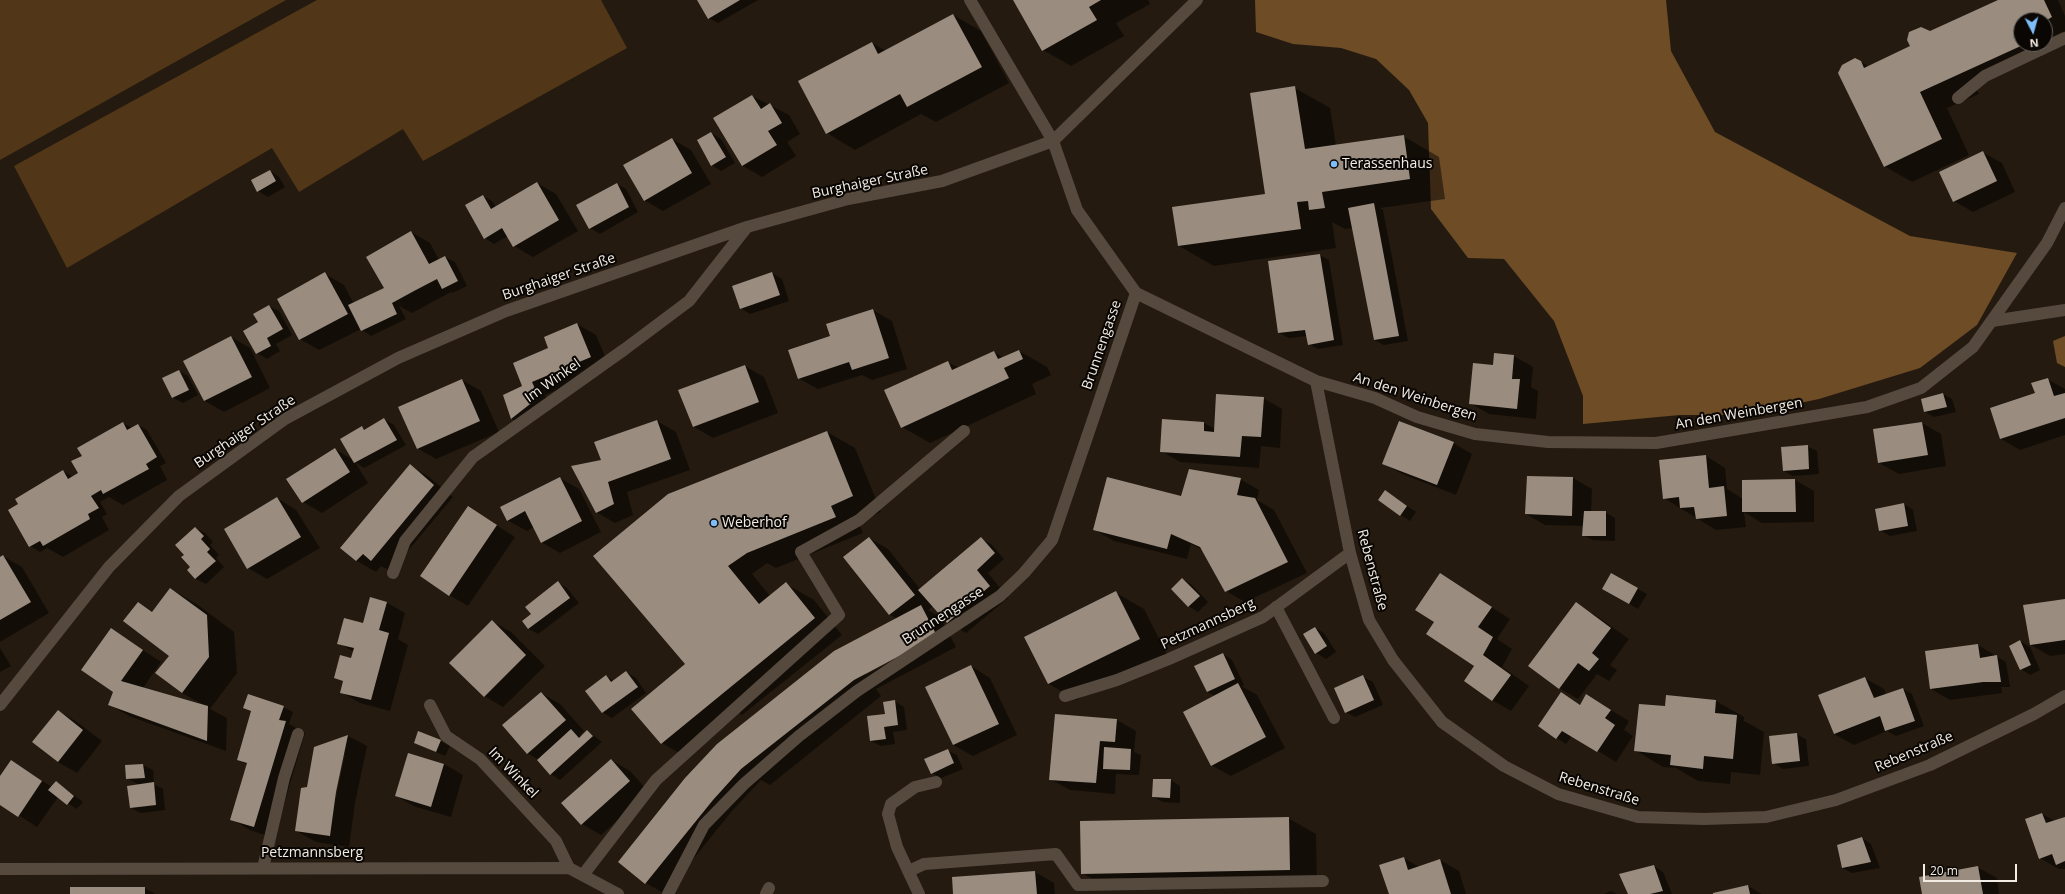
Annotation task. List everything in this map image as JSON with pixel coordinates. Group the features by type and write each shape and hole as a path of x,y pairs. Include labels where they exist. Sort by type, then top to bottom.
{"street":[{"name":"An den Weinbergen","path":"970,0 1052,141 1077,210 1136,294 1316,381 1375,398 1416,417 1475,434 1548,442 1656,443 1867,407 1921,388 1973,346 2047,243 2065,208"},
{"name":"Burghaiger Straße","path":"0,705 109,567 178,496 285,419 398,358 506,310 747,227 848,200 942,181 1052,141 1197,0"},
{"path":"1958,98 1985,76 2065,38"},
{"name":"Im Winkel","path":"393,573 405,541 473,457 625,349 689,301 747,227"},
{"name":"Brunnengasse","path":"668,894 704,824 744,784 799,736 858,690 1000,596 1024,573 1052,540 1136,294"},
{"path":"1992,321 2065,310"},
{"name":"Rebenstraße","path":"1316,381 1350,553 1369,620 1393,660 1442,722 1504,766 1558,794 1638,817 1704,819 1766,817 1836,800 1930,765 2034,714 2065,696"},
{"path":"583,875 656,780 839,615 801,552 859,520 964,431"},
{"name":"Petzmannsberg","path":"1065,696 1117,680 1190,650 1263,617 1350,553"},
{"path":"1276,607 1334,718"},
{"name":"Im Winkel","path":"430,705 446,736 480,759 556,841 569,868"},
{"path":"263,868 284,778 298,734"},
{"path":"919,894 897,848 888,814 891,804 915,787 936,782"},
{"path":"909,871 924,864 1056,854 1078,884 1323,881"},
{"name":"Petzmannsberg","path":"0,870 569,868 618,894"}],"shaded area":[{"path":"0,0 286,0 0,160"},
{"path":"317,0 601,0 627,48 423,161 403,129 299,192 272,148 67,268 14,166"},
{"path":"1255,0 1666,0 1671,51 1715,132 1910,236 2017,253 1977,325 1920,368 1819,399 1744,415 1680,415 1583,424 1583,396 1554,321 1504,259 1468,258 1431,209 1428,123 1409,90 1376,59 1341,48 1293,44 1256,32"},
{"path":"2065,336 2065,367 2057,363 2053,341"}],"building":[{"path":"697,0 740,0 708,19"},
{"path":"1013,0 1101,0 1089,7 1097,20 1042,51"},
{"path":"1998,0 2044,0 2050,12 2013,12 2013,50 1920,92 1942,139 1884,167 1838,73 1842,65 1855,58 1861,61 1864,68 1910,46 1907,40 1909,32 1921,27 1930,31"},
{"path":"953,14 982,67 907,107 900,94 826,134 798,81 872,42 878,54"},
{"name":"Terassenhaus","path":"1295,86 1305,149 1404,135 1410,179 1322,192 1325,208 1309,210 1308,201 1297,202 1301,229 1178,246 1172,207 1265,194 1250,93"},
{"path":"752,95 761,109 770,103 782,123 768,131 777,145 742,166 713,118"},
{"path":"711,132 726,157 711,166 697,140"},
{"path":"672,138 692,173 644,201 623,165"},
{"path":"1983,151 1997,181 1953,202 1939,172"},
{"path":"270,170 276,181 257,192 251,180"},
{"path":"537,182 559,220 513,247 502,228 484,239 465,205 483,195 491,209"},
{"path":"617,183 629,207 589,229 576,205"},
{"path":"1374,203 1399,336 1374,340 1348,208"},
{"path":"411,231 429,264 445,256 458,281 442,289 437,279 392,303 397,314 361,331 348,305 384,288 366,257"},
{"path":"1320,254 1334,340 1308,345 1305,330 1278,333 1268,261"},
{"path":"325,272 348,314 299,340 277,299"},
{"path":"772,272 780,295 740,309 732,286"},
{"path":"269,305 283,329 267,338 271,346 256,354 243,331 258,322 253,314"},
{"path":"873,309 889,358 852,370 849,362 798,379 788,350 830,336 826,324"},
{"path":"577,323 591,357 532,382 539,397 511,419 503,395 522,386 513,363 548,348 544,337"},
{"path":"231,336 252,377 204,401 183,361"},
{"path":"1019,350 1023,359 1004,368 1009,378 901,428 884,390 948,361 952,370 994,351 998,359"},
{"path":"1494,353 1514,355 1512,379 1520,379 1517,409 1469,404 1473,363 1493,365"},
{"path":"745,365 759,402 693,427 678,390"},
{"path":"179,370 189,390 172,398 162,378"},
{"path":"2048,378 2054,396 2065,393 2065,418 2000,439 1990,408 2035,393 2031,383"},
{"path":"462,379 480,421 417,449 398,407"},
{"path":"1943,393 1947,407 1924,412 1921,399"},
{"path":"1216,394 1264,397 1261,437 1242,436 1240,457 1160,452 1162,419 1204,422 1204,431 1214,432"},
{"path":"384,418 397,440 354,463 340,439 362,426 364,430"},
{"path":"657,420 671,459 608,482 614,504 596,513 571,466 601,460 594,442"},
{"path":"1399,421 1454,442 1437,485 1382,464"},
{"path":"123,422 127,430 138,424 157,457 146,464 149,469 103,494 101,490 91,496 99,508 88,514 90,519 43,546 40,541 29,547 8,510 18,504 15,499 63,470 68,479 78,473 71,461 82,456 77,448"},
{"path":"1922,422 1928,455 1878,463 1873,429"},
{"path":"827,431 853,496 831,506 836,517 747,553 728,566 759,604 786,582 815,618 661,744 631,709 685,664 593,556 668,494"},
{"path":"1808,445 1809,469 1783,471 1781,447"},
{"path":"335,448 350,472 302,503 286,479"},
{"path":"1706,455 1709,488 1724,486 1727,516 1696,519 1694,507 1680,508 1679,497 1663,499 1659,460"},
{"path":"410,464 434,485 371,561 363,554 356,561 340,548"},
{"path":"1189,469 1241,478 1237,495 1255,498 1288,562 1225,592 1200,547 1171,534 1167,549 1093,530 1107,477 1181,496"},
{"path":"1527,476 1573,477 1572,516 1525,514"},
{"path":"560,477 582,521 541,543 525,511 507,521 500,507"},
{"path":"1795,479 1796,512 1742,512 1742,480"},
{"path":"1385,490 1407,506 1400,516 1378,500"},
{"path":"277,497 301,537 247,569 224,529"},
{"path":"1904,503 1908,526 1879,531 1875,509"},
{"path":"468,506 497,525 449,596 420,576"},
{"path":"1584,511 1606,511 1606,536 1582,536"},
{"path":"195,527 204,536 201,539 210,549 207,552 216,561 195,579 187,570 190,567 181,557 184,555 175,545"},
{"path":"869,537 915,595 889,615 843,557"},
{"path":"981,537 995,553 977,570 990,586 947,623 918,590"},
{"path":"3,555 31,602 0,620 0,557"},
{"path":"1440,573 1492,607 1478,627 1493,637 1483,655 1511,675 1492,701 1464,681 1474,666 1426,634 1434,622 1415,610"},
{"path":"1611,573 1638,588 1629,604 1602,589"},
{"path":"1182,578 1200,596 1188,607 1171,589"},
{"path":"558,581 570,598 528,629 522,621 531,614 525,607"},
{"path":"170,588 207,615 209,657 182,693 155,673 169,656 123,621 138,602 152,612"},
{"path":"1116,591 1140,639 1048,684 1024,637"},
{"path":"370,597 387,602 379,630 389,633 371,700 340,693 343,681 334,678 340,655 351,658 354,648 337,644 344,618 363,623"},
{"path":"2065,599 2065,640 2030,645 2023,605"},
{"path":"1576,602 1611,628 1592,653 1599,659 1589,671 1578,663 1559,689 1528,666"},
{"path":"921,605 937,636 854,680 741,769 713,800 645,884 618,862 685,778 717,744 834,651"},
{"path":"492,620 526,655 484,697 449,663"},
{"path":"1315,627 1327,646 1315,654 1303,634"},
{"path":"111,628 143,650 121,681 208,706 207,741 108,705 113,692 81,670"},
{"path":"2020,640 2031,665 2020,670 2009,646"},
{"path":"1978,644 1980,658 1997,655 2001,682 1983,682 1930,689 1925,651"},
{"path":"1223,653 1235,679 1207,692 1194,666"},
{"path":"971,665 999,724 953,745 925,687"},
{"path":"626,671 638,687 602,713 585,691 606,675 611,682"},
{"path":"1363,675 1374,700 1345,713 1334,688"},
{"path":"1865,677 1874,698 1903,688 1915,721 1885,731 1880,716 1834,734 1818,695"},
{"path":"1238,683 1266,737 1211,766 1183,712"},
{"path":"541,692 566,720 527,754 502,725"},
{"path":"1561,692 1580,705 1586,694 1611,710 1605,718 1615,725 1597,752 1562,731 1556,739 1538,726"},
{"path":"248,694 284,706 279,720 286,721 254,827 230,820 247,763 237,760 251,711 243,708"},
{"path":"1666,695 1716,700 1715,713 1737,715 1733,759 1704,756 1703,769 1670,765 1671,755 1634,751 1639,704 1665,706"},
{"path":"895,700 898,725 884,727 886,739 870,741 867,716 885,714 883,702"},
{"path":"58,710 83,730 58,762 32,742"},
{"path":"1055,714 1117,719 1115,742 1100,741 1096,783 1049,780"},
{"path":"571,729 579,738 587,730 593,736 550,775 537,760"},
{"path":"418,731 441,740 436,752 414,743"},
{"path":"1797,733 1800,761 1772,764 1769,736"},
{"path":"348,735 336,792 330,836 295,831 301,788 307,787 314,747"},
{"path":"1104,747 1131,749 1130,770 1103,769"},
{"path":"948,749 954,763 931,774 924,759"},
{"path":"408,753 444,764 431,807 395,796"},
{"path":"611,759 630,781 581,825 561,803"},
{"path":"11,760 42,781 18,817 0,805 0,776"},
{"path":"143,764 145,778 126,779 125,765"},
{"path":"1153,779 1171,779 1170,798 1152,797"},
{"path":"56,781 74,796 67,805 48,790"},
{"path":"154,782 156,805 130,808 127,786"},
{"path":"2042,813 2046,823 2065,817 2065,861 2056,865 2052,854 2039,859 2025,819"},
{"path":"1289,817 1290,870 1081,874 1080,821"},
{"path":"1862,837 1871,862 1842,868 1837,845"},
{"path":"1404,857 1408,870 1440,859 1451,894 1389,894 1379,865"},
{"path":"1654,865 1663,891 1650,894 1628,894 1619,874"},
{"path":"1978,866 1983,894 1922,894 1919,877"},
{"path":"1035,871 1037,894 953,894 952,877"},
{"path":"1748,885 1750,894 1713,894 1713,893"},
{"path":"70,887 145,887 145,894 70,894"}],"place":[{"name":"Terassenhaus","path":"1334,164"},
{"name":"Weberhof","path":"714,523"}]}
